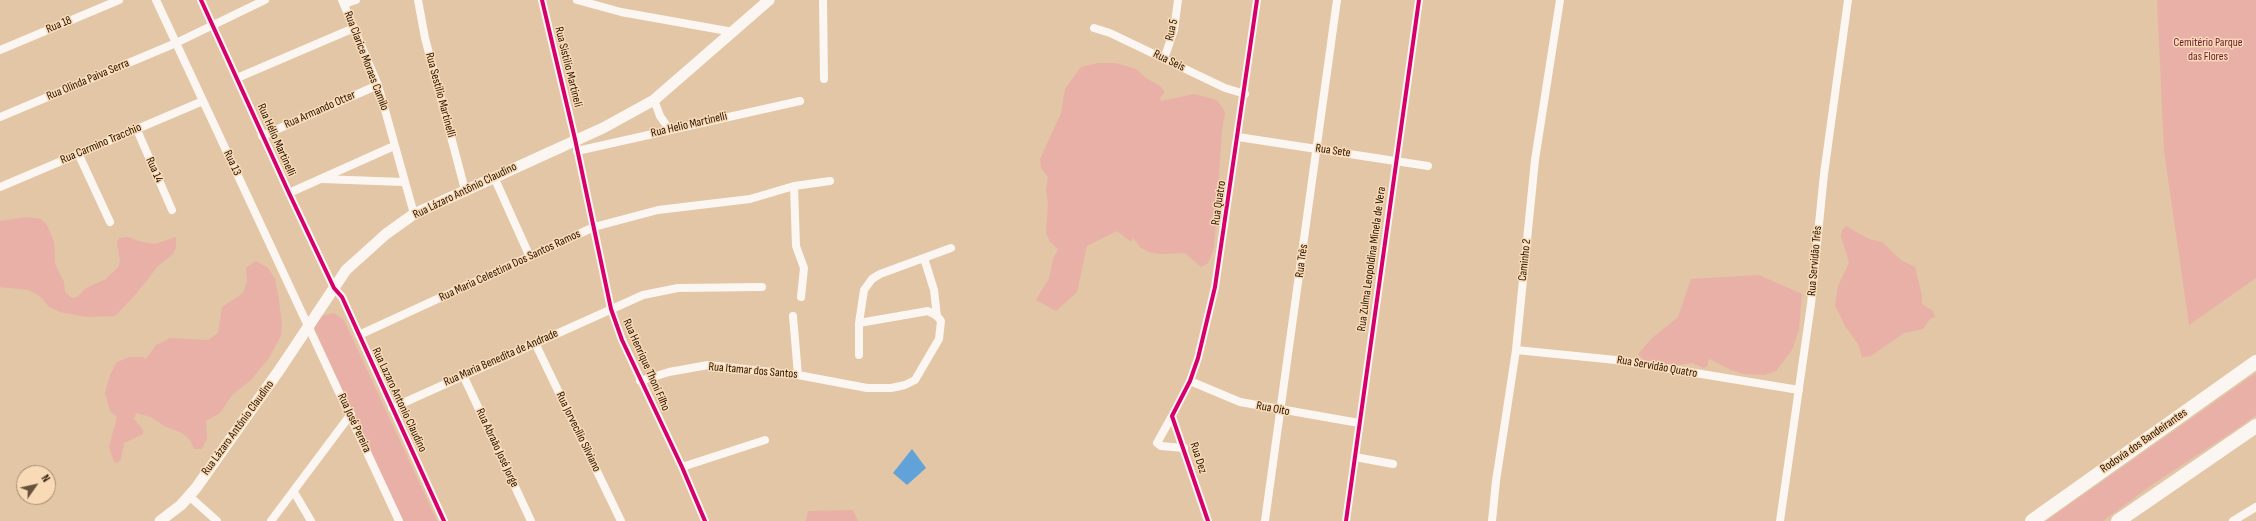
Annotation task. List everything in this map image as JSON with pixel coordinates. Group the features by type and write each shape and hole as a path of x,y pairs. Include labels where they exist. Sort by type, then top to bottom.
{"highway":[{"name":"Rodovia dos Bandeirantes","path":"2032,521 2256,362"},
{"path":"2118,521 2256,426"}],"main road":[{"name":"Rua Lázaro Antônio Claudino","path":"160,521 181,505 189,496 309,326 346,270 386,234 414,214 575,139 603,128 654,100 769,0"}],"street":[{"name":"Rua 18","path":"0,50 119,0"},
{"name":"Rua 13","path":"156,0 309,326"},
{"name":"Rua Hélio Martinelli","path":"201,0 262,136 334,288"},
{"name":"Rua Olinda Paiva Serra","path":"0,117 176,43 212,24 266,0"},
{"path":"343,2 356,0"},
{"name":"Rua Sestílio Martinelli","path":"418,0 425,38 465,190"},
{"name":"Rua Sistilio Martineli","path":"542,0 575,139"},
{"path":"577,0 621,12 692,23 733,32"},
{"path":"823,0 824,79"},
{"name":"Rua 5","path":"1164,59 1174,30 1178,0"},
{"name":"Rua Quatro","path":"1172,416 1190,380 1208,321 1215,287 1245,94 1257,0"},
{"name":"Rua Três","path":"1265,521 1337,0"},
{"name":"Rua Zulma Leopoldina Minela de Vera","path":"1346,521 1419,0"},
{"name":"Caminho 2","path":"1492,521 1496,481 1516,350 1535,160 1560,0"},
{"name":"Rua Servidão Três","path":"1780,521 1815,278 1824,174 1848,0"},
{"name":"Rua Clarice Moraes Camilo","path":"343,2 378,85 403,182 414,214"},
{"path":"237,78 354,28"},
{"name":"Rua Seis","path":"1094,28 1110,33 1225,88 1245,94"},
{"name":"Rua Armando Otter","path":"262,136 378,85"},
{"path":"654,100 660,116 669,129"},
{"name":"Rua Carmino Tracchio","path":"0,187 203,101"},
{"name":"Rua Helio Martinelli","path":"577,151 669,129 800,101"},
{"name":"Rua 14","path":"137,130 172,210"},
{"name":"Rua Sete","path":"1238,137 1428,166"},
{"name":"Rua Henrique Thoni Filho","path":"575,139 611,309 622,340 640,381 682,466 704,521"},
{"path":"289,193 394,146"},
{"path":"78,153 110,222"},
{"path":"494,177 530,257"},
{"path":"320,179 403,182"},
{"name":"Rua Maria Celestina Dos Santos Ramos","path":"359,335 594,227 658,210 750,199 794,186 830,181"},
{"path":"794,186 796,246 804,268 801,297"},
{"path":"859,355 859,323 864,290 872,279 880,274 951,248"},
{"name":"Rua Itamar dos Santos","path":"640,381 668,372 708,365 798,375 867,388 891,388 905,386 915,380 939,339 941,327 937,316 934,290 924,258"},
{"name":"Rua Maria Benedita de Andrade","path":"392,408 643,295 678,288 762,287"},
{"name":"Rua Lazaro Antonio Claudino","path":"334,288 342,297 444,521"},
{"path":"859,323 928,311 937,316"},
{"path":"793,316 798,375"},
{"name":"Rua José Pereira","path":"309,326 399,521"},
{"name":"Rua Jorvecílio Silviano","path":"535,343 621,521"},
{"name":"Rua Servidão Quatro","path":"1516,350 1616,360 1799,390"},
{"name":"Rua Abraão José Jorge","path":"463,375 531,521"},
{"name":"Rua Oito","path":"1190,380 1240,402 1280,411 1359,423"},
{"path":"271,521 294,492 350,414"},
{"path":"1172,416 1158,443 1161,446 1184,448"},
{"name":"Rua Dez","path":"1172,416 1208,521"},
{"path":"682,466 765,440"},
{"path":"1355,457 1393,464"},
{"path":"294,492 311,521"},
{"path":"189,496 217,521"},
{"path":"2233,521 2256,508"}],"green space":[{"name":"Cemitério Parque das Flores","path":"2157,0 2256,0 2256,278 2189,325 2164,151"},
{"path":"1098,63 1116,63 1136,69 1146,78 1160,86 1165,92 1160,98 1161,101 1194,94 1217,100 1225,112 1222,131 1214,248 1208,263 1201,267 1185,253 1159,254 1149,252 1141,248 1133,238 1131,242 1117,231 1087,246 1077,292 1056,311 1036,300 1049,278 1053,259 1058,249 1050,242 1046,233 1048,203 1046,190 1048,177 1041,168 1040,159 1061,113 1065,89 1081,67"},
{"path":"27,217 41,219 47,225 54,242 55,264 64,282 65,292 72,298 77,297 86,288 106,279 119,266 120,261 117,242 119,238 128,237 142,242 155,244 176,237 176,248 173,254 158,266 137,293 115,316 86,317 60,312 49,307 41,297 29,290 0,287 0,221"},
{"path":"1846,226 1869,239 1882,242 1901,260 1915,267 1922,296 1922,304 1933,311 1935,317 1930,319 1923,329 1904,333 1871,356 1862,357 1858,344 1845,326 1835,305 1838,286 1849,263 1841,236 1842,230"},
{"path":"256,261 268,268 275,279 282,323 281,336 269,358 251,380 232,395 220,413 206,421 207,439 202,449 194,449 190,440 182,433 164,426 151,417 136,413 134,419 143,430 143,434 124,443 121,459 117,463 114,462 109,447 117,417 110,411 105,393 110,375 117,362 130,357 143,357 146,359 156,345 170,338 208,340 218,333 222,307 243,293 247,281 246,268"},
{"path":"1759,275 1802,294 1799,330 1792,350 1776,371 1765,375 1744,374 1731,370 1710,359 1708,361 1708,366 1704,368 1692,363 1670,366 1647,363 1638,354 1652,338 1678,317 1691,279"},
{"path":"334,313 344,320 437,521 403,521 315,330 315,326 321,316"},
{"path":"2256,373 2256,415 2238,428 2153,484 2103,521 2046,521"},
{"path":"853,510 858,521 806,521 808,511"}],"water":[{"path":"912,449 926,468 907,485 893,473"}],"cycle path":[{"path":"201,0 334,288 342,297 444,521"},
{"path":"542,0 575,139 611,309 622,340 682,467 705,521"},
{"path":"1208,521 1172,416 1190,381 1198,358 1215,287 1257,0"},
{"path":"1346,521 1419,0"}]}
